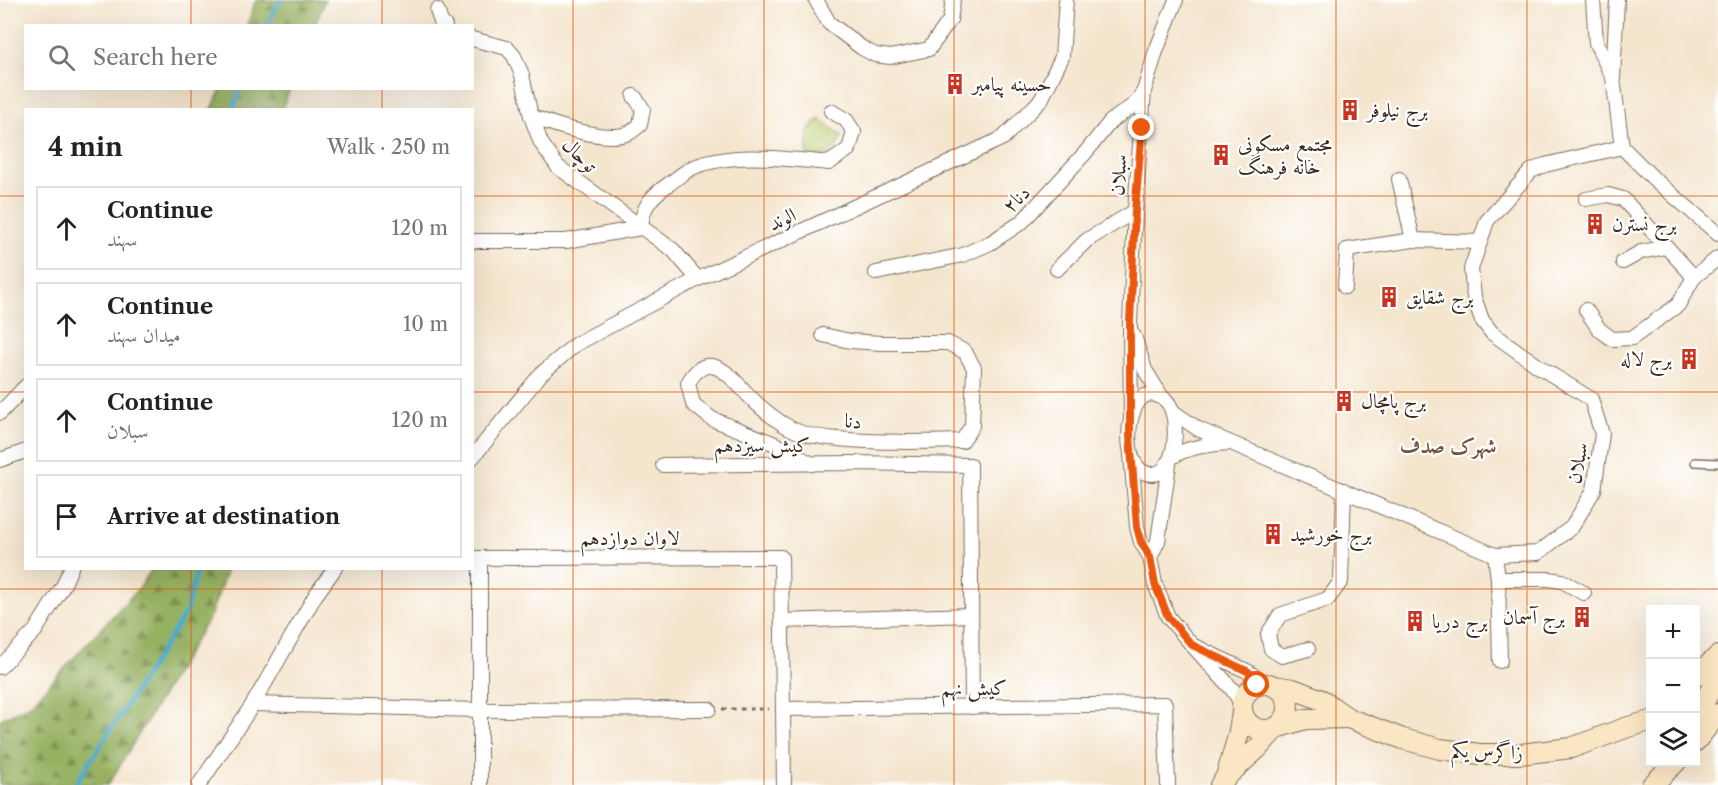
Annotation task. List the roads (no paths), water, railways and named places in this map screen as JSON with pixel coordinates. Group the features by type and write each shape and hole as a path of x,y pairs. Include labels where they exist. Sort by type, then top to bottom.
{"main road":[{"path":"1700,672 1718,656"},
{"path":"1700,727 1718,676"},
{"path":"1257,685 1270,685 1282,691 1289,706 1283,722 1223,781 1239,736 1244,696 1257,685"},
{"name":"زاگرس یکم","path":"1270,685 1293,689 1322,700 1348,718 1403,739 1431,747 1480,754 1520,754 1572,748 1628,727"},
{"path":"1242,708 1252,726 1268,730 1276,728"},
{"path":"1628,727 1647,713"},
{"name":"زاگرس یکم","path":"1276,728 1306,719 1348,718"},
{"path":"1628,727 1646,722"},
{"path":"1628,727 1646,728"},
{"path":"1637,785 1657,769"}],"street":[{"path":"816,0 829,23 837,30 874,55 890,57 929,49 950,20 953,0"},
{"name":"الوند","path":"474,456 541,374 576,344 698,279 1004,138 1041,100 1062,57 1066,0"},
{"name":"سبلان","path":"1176,0 1156,51 1144,91 1135,210 1130,323 1131,454 1137,527 1141,542 1150,557 1155,584 1168,617 1232,689 1242,708"},
{"path":"1593,0 1596,43 1613,78"},
{"path":"1617,0 1613,78 1622,147 1653,178 1718,234"},
{"path":"437,10 443,24"},
{"name":"توچال","path":"474,40 507,48 514,56 522,75 531,117 541,143 558,167 673,250 698,279"},
{"name":"دنا۲","path":"876,273 963,255 990,243 1022,222 1086,152 1110,122 1135,104 1144,91"},
{"path":"531,117 572,130 598,135 627,134 640,125 643,109 634,96"},
{"path":"474,241 566,240 641,228 642,213 656,193 691,168 727,160 762,157 829,163 849,149 854,132 846,120 831,111"},
{"name":"سبلان","path":"1130,323 1145,370 1161,396 1170,405 1172,411 1198,429 1495,555 1538,554 1572,527 1594,490 1602,434 1591,399 1541,368 1492,333 1482,320 1474,297 1471,269 1487,221 1531,171 1545,165 1622,147"},
{"path":"1399,179 1413,240"},
{"path":"1586,199 1608,195 1623,199 1694,277"},
{"path":"1057,269 1087,240 1135,210"},
{"path":"1345,287 1347,250 1413,240 1480,242"},
{"path":"1623,262 1641,252 1666,247"},
{"path":"1586,310 1599,329 1612,339 1632,338 1678,305 1694,277 1718,258"},
{"name":"دنا","path":"812,464 775,444 712,419 693,404 688,383 695,372 706,366 720,369 734,377 750,397 772,417 791,429 812,436 877,443 962,441 972,426 974,368 965,352 948,343 881,343 850,341 823,335"},
{"path":"0,413 24,388"},
{"path":"1131,418 1142,398 1152,394 1161,396"},
{"path":"1150,557 1158,541 1162,523 1174,429 1172,411"},
{"path":"1131,454 1138,468 1145,473 1155,474 1164,470 1179,452 1231,442"},
{"path":"0,460 24,452"},
{"name":"کیش سیزدهم","path":"663,465 970,465 971,615"},
{"path":"1308,649 1282,656 1270,649 1268,634 1280,615 1328,599 1341,581 1344,490"},
{"path":"1495,555 1498,579 1500,661"},
{"name":"لاوان دوازدهم","path":"476,558 781,557 782,621"},
{"path":"476,558 480,785"},
{"path":"0,667 35,631 63,586 70,570"},
{"path":"199,785 253,704 315,596 333,570"},
{"path":"1498,579 1562,581 1584,593"},
{"path":"784,785 782,621 971,615 972,707"},
{"path":"1192,645 1247,671 1270,685"},
{"path":"253,704 479,710 709,709"},
{"name":"کیش نهم","path":"783,709 1165,704 1168,785"}],"lane":[{"path":"1695,462 1718,463"}],"waterway":[{"path":"267,24 281,0"},
{"path":"234,108 240,90"},
{"path":"75,785 186,612 196,570"}],"place":[{"name":"حسینه پیامبر","path":"955,84"},
{"name":"برج نیلوفر","path":"1350,110"},
{"name":"مجتمع مسکونی خانه فرهنگ","path":"1221,155"},
{"name":"برج نسترن","path":"1595,224"},
{"name":"برج شقایق","path":"1389,297"},
{"name":"برج لاله","path":"1689,359"},
{"name":"برج پامچال","path":"1344,401"},
{"name":"برج خورشید","path":"1273,534"},
{"name":"برج آسمان","path":"1582,617"},
{"name":"برج دریا","path":"1415,621"}],"district":[{"name":"شهرک صدف","path":"1448,445"}]}
